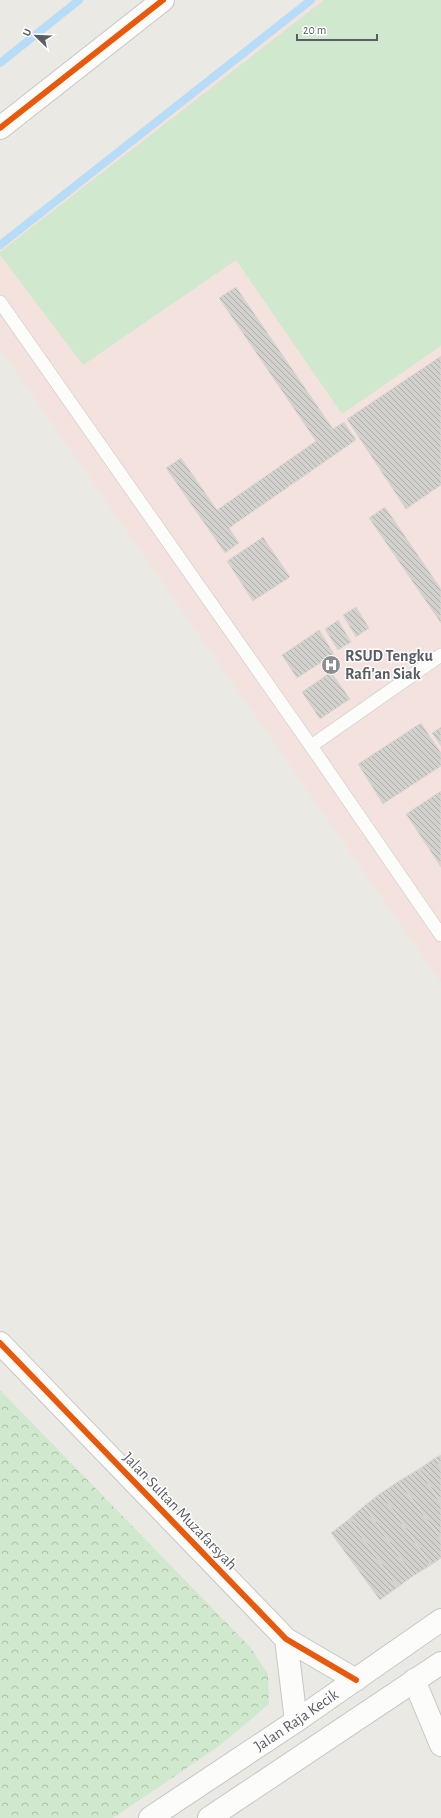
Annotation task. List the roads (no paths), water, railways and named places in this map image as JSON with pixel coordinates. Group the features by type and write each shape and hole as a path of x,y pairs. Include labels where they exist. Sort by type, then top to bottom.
{"street":[{"path":"0,128 163,0"},
{"name":"Jalan Sultan Muzafarsyah","path":"0,1343 286,1639 356,1680"},
{"name":"Jalan Raja Kecik","path":"150,1818 296,1721 441,1620"},
{"path":"286,1639 296,1721"},
{"name":"Jalan Raja Kecik","path":"209,1818 441,1663"},
{"path":"414,1680 441,1745"}],"lane":[{"path":"0,302 311,746 441,935"},
{"path":"311,746 441,655"}],"waterway":[{"path":"0,63 79,0"},
{"path":"0,245 311,0"}],"place":[{"name":"RSUD Tengku Rafi'an Siak","path":"331,665"}]}
